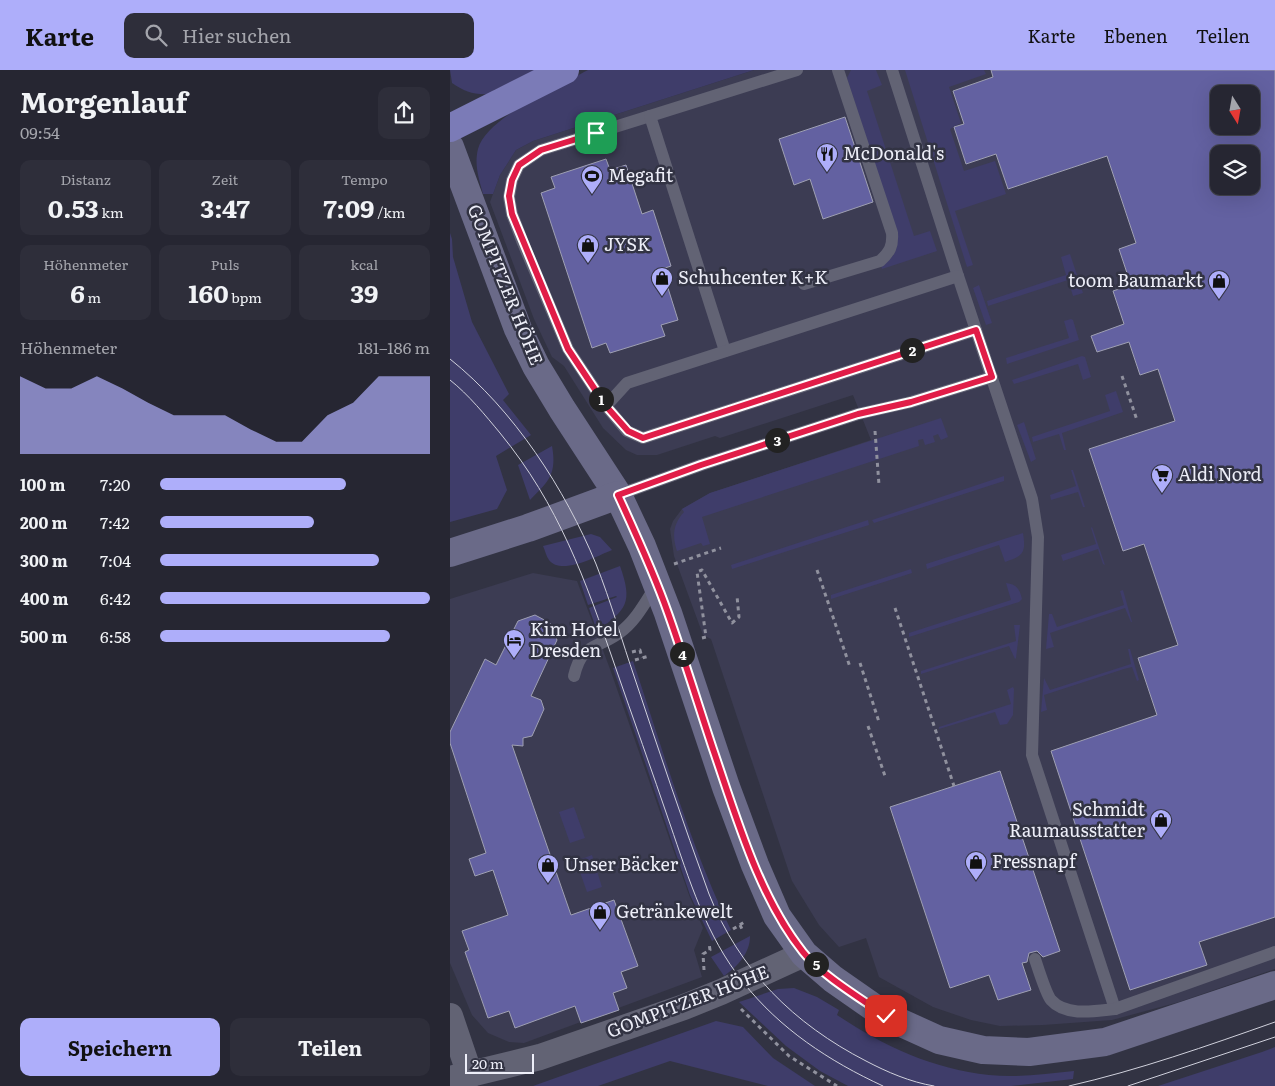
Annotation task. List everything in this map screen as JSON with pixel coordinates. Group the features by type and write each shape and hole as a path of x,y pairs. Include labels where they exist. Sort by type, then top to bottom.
{"highway":[{"path":"450,128 565,70"}],"street":[{"name":"GOMPITZER HÖHE","path":"450,147 518,328 536,366 666,574 725,783 771,904 777,916 804,954 706,998 540,1057 460,1077 450,1016"},
{"path":"450,553 528,528 618,495"},
{"path":"804,954 833,979 886,1016 939,1040 983,1050 1029,1052 1105,1042 1275,985"}],"lane":[{"path":"797,70 541,150 519,165 512,180 509,196 512,214 568,349 606,406 628,431 643,438 976,330"},
{"path":"804,284 880,260 889,253 893,244 892,233 838,70"},
{"path":"892,70 1032,499 1038,537 1032,755 1115,1009"},
{"path":"650,116 725,351"},
{"path":"606,406 627,383 958,276"},
{"path":"618,495 701,465 858,414 911,402 992,377"},
{"path":"574,676 578,660 588,649 619,633 635,617 666,574"},
{"path":"1035,959 1051,1000 1068,1010 1090,1012 1115,1009 1275,952"}],"path":[{"path":"1122,376 1137,420"},
{"path":"875,431 879,485"},
{"path":"666,574 721,548"},
{"path":"699,639 706,637 697,572 702,570 732,623 739,617 737,596"},
{"path":"817,570 850,667"},
{"path":"895,608 954,786"},
{"path":"632,652 640,650 642,658"},
{"path":"636,660 649,656"},
{"path":"860,663 879,722"},
{"path":"868,726 885,776"},
{"path":"733,929 746,921"},
{"path":"740,925 743,931"},
{"path":"704,970 703,954 710,950 709,943"},
{"path":"737,1007 744,1011 789,1056 837,1086"}],"shaded area":[{"path":"450,70 540,70 494,90 490,94 484,94 461,89 452,83"},
{"path":"588,70 754,70 533,141 516,150 500,175 493,194 483,194 477,161 478,149 484,137 509,114 543,93"},
{"path":"754,70 1275,70 1275,969 1179,1002 1112,1020 1000,1026 971,1020 933,1007 879,977 866,938 839,947 819,925 792,881 711,639 703,635 674,556 670,529 673,521 682,509 710,493 871,440 853,395 720,438 715,436 657,455 637,455 626,450 603,428 564,366 552,357 534,319 490,202 500,175 516,150 533,141"},
{"path":"851,70 876,70 882,85 867,91 914,236 930,231 937,251 882,269 881,265 890,259 895,252 897,234 847,78"},
{"path":"905,70 984,70 986,74 949,87 961,123 950,129 964,171 995,161 1006,194 955,211 973,265 967,267"},
{"path":"450,233 453,257 472,322 509,394 503,400 531,435 496,456 507,490 497,509 450,522"},
{"path":"1070,254 1083,293 1073,296 1068,280 988,306 987,301 1066,275 1061,257"},
{"path":"979,285 992,323 986,325 973,288"},
{"path":"1073,320 1079,340 1007,364 1006,358 1069,338 1064,321"},
{"path":"1082,356 1085,357 1091,377 1083,380 1078,364 1014,384 1012,380"},
{"path":"1116,391 1123,412 1062,433 1066,450 1064,450 1059,434 1033,442 1032,437 1110,411 1105,395"},
{"path":"941,418 948,437 941,440 938,434 933,436 935,442 925,445 923,439 918,440 919,446 702,517 710,544 703,546 701,543 677,551 674,530 684,512 682,509 710,493"},
{"path":"1024,422 1036,459 1031,462 1017,425"},
{"path":"552,446 553,464 550,476 547,482 530,500 518,465"},
{"path":"1071,470 1073,470 1085,507 1083,507 1078,492 1051,500 1050,495 1076,486"},
{"path":"1004,476 1004,481 874,523 872,520"},
{"path":"868,520 869,525 732,569 731,565"},
{"path":"1092,527 1105,565 1098,549 1063,561 1061,555 1096,544"},
{"path":"1023,533 1024,549 1020,555 1011,560 1005,562 999,545 927,569 926,564"},
{"path":"591,534 600,537 612,550 589,560 562,566 549,560 543,546"},
{"path":"620,566 626,589 625,604 615,617 597,631 589,608 617,597 588,605 580,581"},
{"path":"911,569 912,573 831,599 831,595"},
{"path":"533,573 577,581 610,669 689,895 703,928 694,950 702,977 524,1043 509,1042 488,1033 472,1015 450,963 450,599"},
{"path":"1006,583 1015,586 1019,590 1022,599 1019,602 909,637 909,633 1011,600"},
{"path":"1123,590 1132,622 1125,608 1050,633 1054,647 1046,649 1049,614 1052,614 1057,627 1124,605 1120,591"},
{"path":"1014,625 1020,625 1015,659 1009,646 921,674 921,671 1016,641"},
{"path":"1128,649 1130,649 1139,680 1137,681 1132,667 1044,695 1047,710 1041,712 1044,678 1050,690 1131,664"},
{"path":"633,661 690,831 716,898 731,930 712,941 690,895 613,668"},
{"path":"1013,687 1013,715 1007,724 1000,725 995,712 939,729 939,727 1011,704 1007,690"},
{"path":"574,807 585,838 570,843 559,812"},
{"path":"592,855 602,887 587,892 576,861"},
{"path":"750,936 748,948 742,959 724,976 711,957"},
{"path":"794,988 817,997 839,1010 837,1015 872,1037 928,1062 968,1072 1000,1076 1074,1071 1073,1079 1011,1086 848,1086 820,1071 786,1046 739,1002 778,989"},
{"path":"716,1021 743,1027 773,1058 815,1086 768,1086 670,1061 598,1086 533,1086"},
{"path":"1275,1047 1275,1086 1158,1086 1262,1052"}],"building":[{"path":"991,70 1275,70 1275,917 1199,942 1207,965 1130,990 1051,751 1157,715 1138,658 1178,645 1144,544 1123,551 1089,449 1175,421 1158,369 1140,375 1129,342 1097,352 1091,336 1124,324 1113,291 1131,285 1119,249 1136,243 1107,156 1008,189 996,154 966,164 954,127 964,124 953,91 993,77"},
{"name":"McDonald's","path":"845,117 873,202 823,219 810,179 794,185 779,139"},
{"path":"606,159 610,170 626,165 642,214 653,210 671,266 662,269 678,320 661,325 665,336 610,353 606,343 592,348 541,193 555,188 551,177"},
{"path":"535,615 550,623 557,640 531,696 541,700 544,709 532,736 523,738 523,746 512,745 571,915 614,900 638,966 621,972 627,988 613,993 619,1010 581,1023 575,1006 515,1028 509,1011 488,1018 465,952 469,950 462,931 508,915 493,870 475,876 469,859 486,853 450,743 450,732 485,659 496,665 518,621"},
{"name":"Fressnapf","path":"1000,771 1060,951 1043,957 1037,951 1029,953 1027,962 1022,963 1031,990 998,1000 989,975 950,988 890,807"}],"tram line":[{"path":"450,359 473,379 516,426 553,480 583,536 607,593 671,787 709,894 721,921 736,947 772,992 815,1030 882,1069 907,1079 934,1086"},
{"path":"450,380 483,412 521,460 539,488 568,544 593,603 692,886 709,926 730,964 757,999 789,1029 844,1066 883,1086"},
{"path":"1069,1086 1147,1065 1275,1022"},
{"path":"1128,1086 1275,1037"}],"place":[{"name":"McDonald's","path":"827,173"},
{"name":"Megafit","path":"592,195"},
{"name":"JYSK","path":"588,264"},
{"name":"Schuhcenter K+K","path":"662,297"},
{"name":"toom Baumarkt","path":"1219,300"},
{"name":"Aldi Nord","path":"1162,494"},
{"name":"Kim Hotel Dresden","path":"514,659"},
{"name":"Schmidt Raumausstatter","path":"1161,839"},
{"name":"Fressnapf","path":"976,881"},
{"name":"Unser Bäcker","path":"548,884"},
{"name":"Getränkewelt","path":"600,931"}],"route":[{"path":"596,133 541,150 519,165 512,180 509,196 512,214 523,243 568,349 606,406 628,431 643,438 976,330 992,377 911,402 858,414 701,465 618,495 642,546 668,613 726,787 755,865 777,916 804,954 833,979 886,1016"}]}
